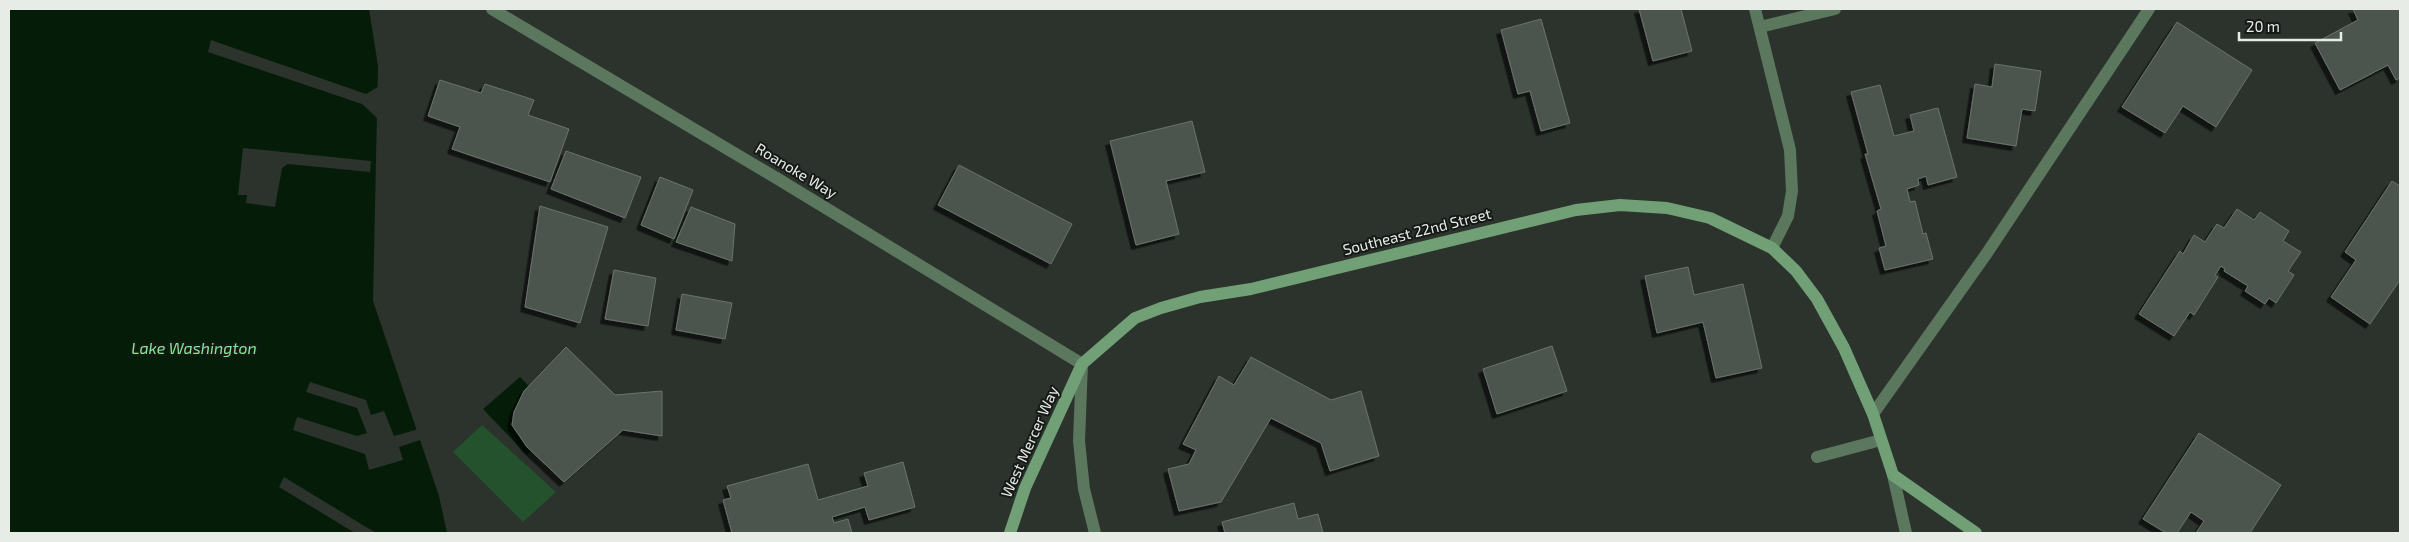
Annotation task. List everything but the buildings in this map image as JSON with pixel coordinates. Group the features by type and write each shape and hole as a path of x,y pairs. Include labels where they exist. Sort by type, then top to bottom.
{"street":[{"name":"Roanoke Way","path":"492,9 778,179 1082,364"},
{"path":"1755,9 1790,158 1792,191 1788,216 1772,248"},
{"path":"1760,27 1835,9"},
{"path":"1872,414 1987,253 2149,9"},
{"name":"Southeast 22nd Street","path":"1082,364 1135,318 1161,308 1200,297 1251,290 1576,210 1620,205 1667,208 1710,218 1772,248 1796,271 1817,299 1844,348 1882,440 1892,475"},
{"name":"West Mercer Way","path":"1010,533 1025,488 1082,364"},
{"path":"1082,364 1079,441 1084,489 1095,533"},
{"path":"1818,457 1882,440"},
{"path":"1892,475 1906,533"},
{"path":"1892,475 1976,533"}],"green space":[{"path":"482,425 556,492 523,522 453,452"}],"water":[{"name":"Lake Washington","path":"9,9 369,9 378,66 373,301 439,496 447,533 9,533"},
{"path":"520,377 562,420 527,455 483,409"}],"pier":[{"path":"211,40 366,94 381,85 380,111 377,118 362,104 208,52"},
{"path":"243,148 371,161 370,172 288,164 282,168 275,207 246,203 247,195 238,195"},
{"path":"310,382 366,400 371,415 384,411 394,436 419,429 423,439 399,447 403,460 369,470 365,454 293,430 297,417 357,436 367,433 357,408 306,392"},
{"path":"284,477 376,533 355,533 279,487"}]}
